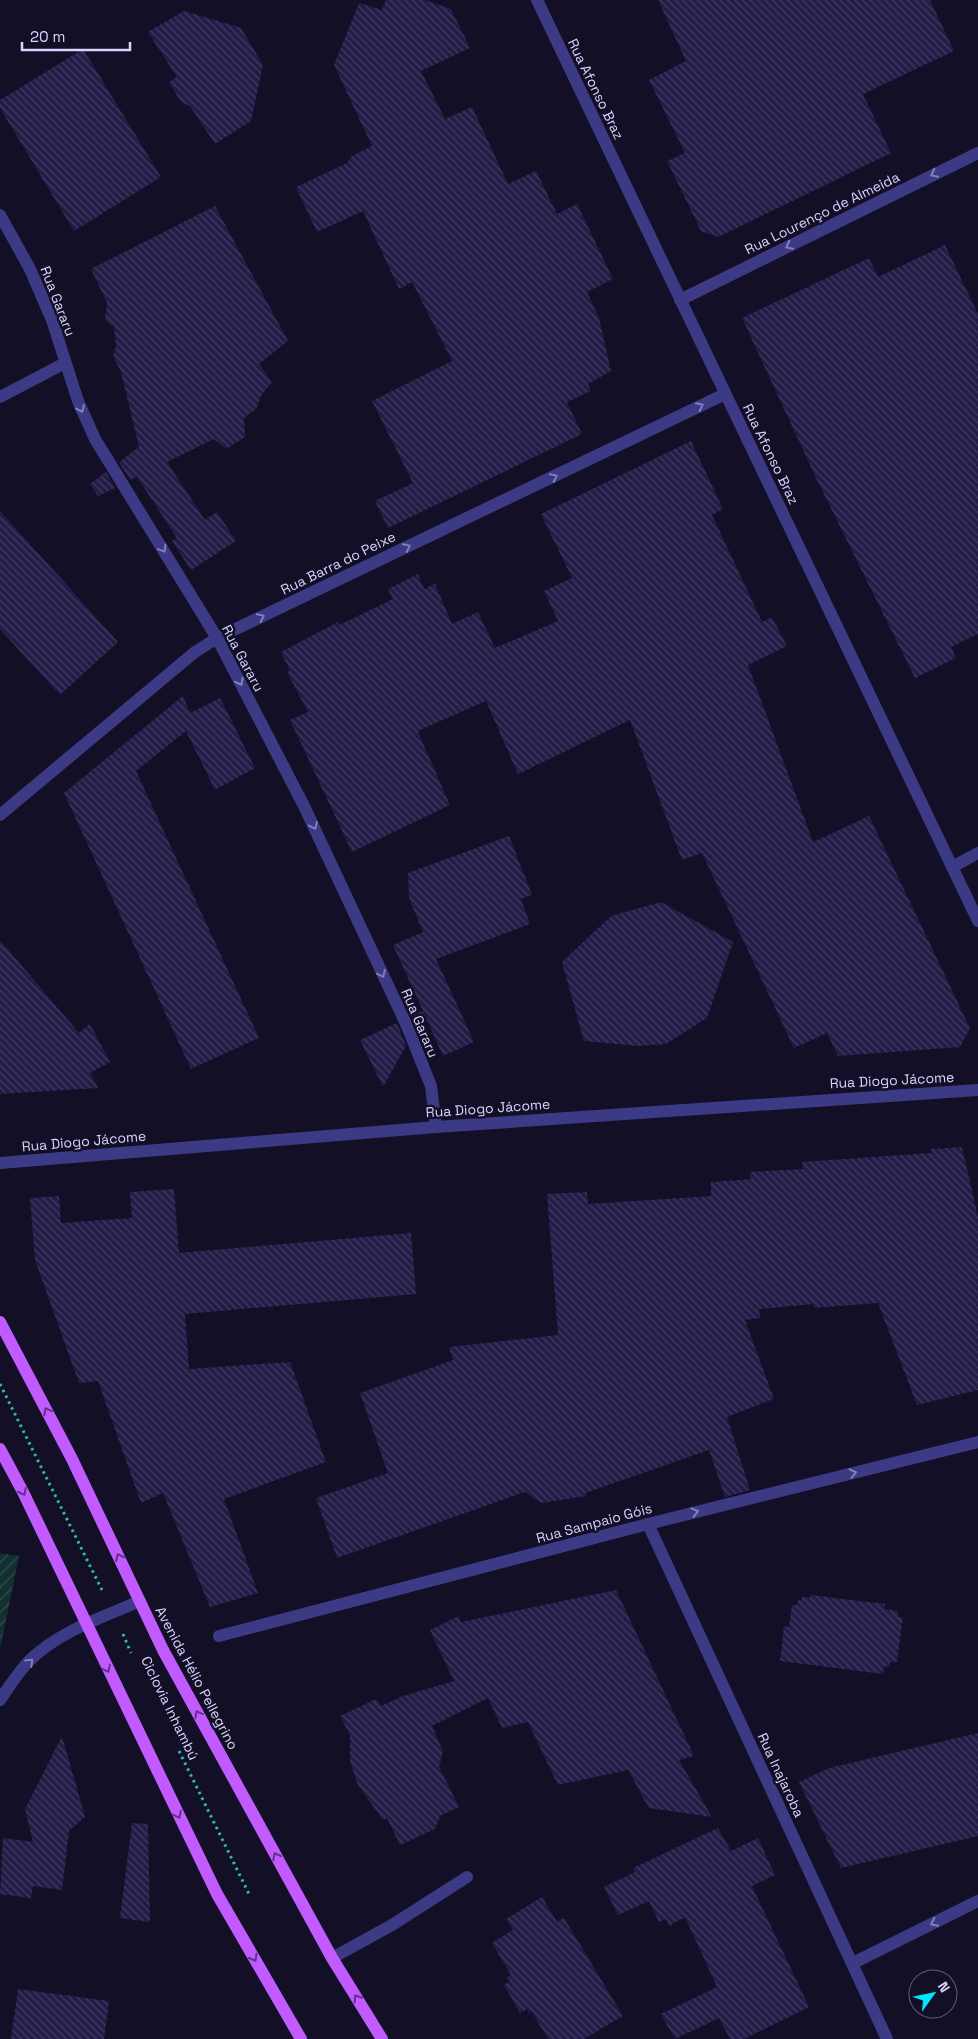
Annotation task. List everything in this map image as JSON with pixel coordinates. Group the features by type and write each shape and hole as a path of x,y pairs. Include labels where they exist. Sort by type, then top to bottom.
{"main road":[{"name":"Avenida Hélio Pellegrino","path":"0,1322 72,1459 168,1659 332,1958 382,2039"},
{"path":"0,1449 23,1492 85,1625 217,1894 300,2039"}],"street":[{"name":"Rua Afonso Braz","path":"537,0 978,921"},
{"name":"Rua Lourenço de Almeida","path":"680,300 978,153"},
{"name":"Rua Gararu","path":"0,215 30,269 52,320 64,363 78,402 95,439 217,638 304,806 407,1026 431,1086 436,1126"},
{"path":"0,397 64,363"},
{"name":"Rua Barra do Peixe","path":"0,815 195,652 217,638 725,394"},
{"path":"952,867 978,853"},
{"name":"Rua Diogo Jácome","path":"0,1163 436,1126 978,1090"},
{"name":"Rua Sampaio Góis","path":"218,1636 648,1524 978,1442"},
{"name":"Rua Inajaroba","path":"648,1524 887,2039"},
{"path":"0,1700 29,1661 46,1648 85,1625 140,1601"},
{"path":"332,1958 392,1925 467,1877"},
{"path":"853,1963 978,1902"}],"path":[{"name":"Ciclovia Inhambú","path":"0,1384 114,1612 134,1660"},
{"name":"Ciclovia Inhambú","path":"178,1749 250,1898"}],"green space":[{"path":"0,1553 19,1556 0,1649"}],"building":[{"path":"386,0 425,0 451,9 470,48 421,71 445,119 472,107 508,184 536,171 557,214 577,204 613,279 587,292 599,318 611,371 588,384 591,391 567,402 582,434 388,528 375,501 413,483 372,401 452,361 412,282 399,289 363,211 317,232 296,187 347,163 352,156 372,146 334,65 359,3 382,10"},
{"path":"658,0 930,0 954,51 863,94 891,153 718,237 701,231 667,161 685,153 649,80 686,61"},
{"path":"184,11 241,28 263,65 251,121 215,144 190,106 181,102 169,82 177,77 148,32"},
{"path":"83,49 161,177 74,231 0,108 0,100"},
{"path":"215,206 288,341 259,364 272,382 261,396 256,409 244,418 245,437 226,449 214,439 167,462 205,520 217,512 236,541 191,570 172,541 177,538 137,477 130,480 119,462 139,447 121,372 113,356 116,346 114,327 105,320 107,303 91,269"},
{"path":"945,245 978,314 978,634 951,647 956,658 915,678 816,478 742,318 869,258 878,277"},
{"path":"691,441 723,509 712,515 762,622 772,617 787,646 748,665 813,842 869,816 970,1028 960,1047 838,1056 827,1033 794,1048 702,853 682,860 630,720 518,774 486,701 420,730 418,732 450,805 352,852 290,720 308,712 287,672 290,671 281,652 338,622 339,625 393,599 388,589 418,574 424,589 435,584 452,624 478,612 495,648 558,621 544,591 572,578 541,514"},
{"path":"106,472 115,488 98,496 90,484"},
{"path":"0,511 118,642 60,695 0,629"},
{"path":"183,696 190,713 220,698 255,768 215,790 186,731 136,771 259,1038 191,1069 64,793"},
{"path":"509,836 532,895 521,899 530,924 436,959 474,1042 443,1056 425,1015 417,1029 411,1016 423,1011 393,945 423,932 409,898 408,873"},
{"path":"661,902 733,942 707,1018 666,1044 638,1046 584,1041 562,962 611,916"},
{"path":"0,940 79,1033 90,1024 110,1062 90,1073 98,1088 0,1094"},
{"path":"397,1023 406,1046 383,1087 360,1040"},
{"path":"962,1147 978,1217 978,1390 917,1405 878,1303 814,1308 814,1304 759,1309 760,1318 745,1320 774,1399 727,1417 750,1490 725,1497 709,1450 585,1493 587,1496 541,1503 525,1492 337,1558 316,1498 388,1473 360,1393 453,1360 449,1347 558,1335 547,1194 587,1192 588,1204 711,1196 711,1182 751,1179 750,1172 803,1169 802,1162 931,1153 931,1149"},
{"path":"174,1189 179,1253 411,1233 416,1294 185,1314 189,1369 290,1362 326,1462 224,1499 258,1593 210,1607 163,1493 141,1503 98,1381 79,1383 35,1260 30,1198 59,1196 61,1223 132,1218 130,1192"},
{"path":"616,1590 694,1756 679,1760 712,1817 649,1808 628,1770 558,1785 528,1722 502,1728 488,1698 432,1726 443,1751 439,1767 459,1807 440,1816 435,1829 400,1845 387,1818 383,1820 358,1785 350,1761 350,1735 340,1716 376,1699 381,1706 403,1696 454,1681 430,1630 459,1616 461,1622"},
{"path":"810,1595 885,1604 885,1609 898,1611 898,1617 903,1617 897,1662 890,1662 890,1667 884,1666 883,1674 780,1661 784,1626 789,1627 792,1605 797,1605 798,1600 801,1601 802,1597 810,1598"},
{"path":"978,1733 978,1836 841,1868 799,1782 829,1768"},
{"path":"62,1736 85,1817 69,1831 62,1890 33,1886 31,1898 0,1894 3,1838 33,1842 25,1809"},
{"path":"132,1823 148,1824 150,1922 120,1918"},
{"path":"718,1828 731,1851 758,1838 775,1875 752,1886 809,2007 744,2039 730,2039 719,2018 675,2039 661,2014 717,1987 685,1917 669,1926 666,1919 659,1922 649,1901 618,1915 604,1887 635,1872 633,1868"},
{"path":"542,1897 557,1922 564,1918 623,2016 584,2039 548,2039 532,2012 529,2013 527,2009 520,2013 504,1985 510,1981 507,1977 511,1975 492,1943 513,1930 506,1919"},
{"path":"18,1989 109,2001 104,2039 11,2039"}]}
